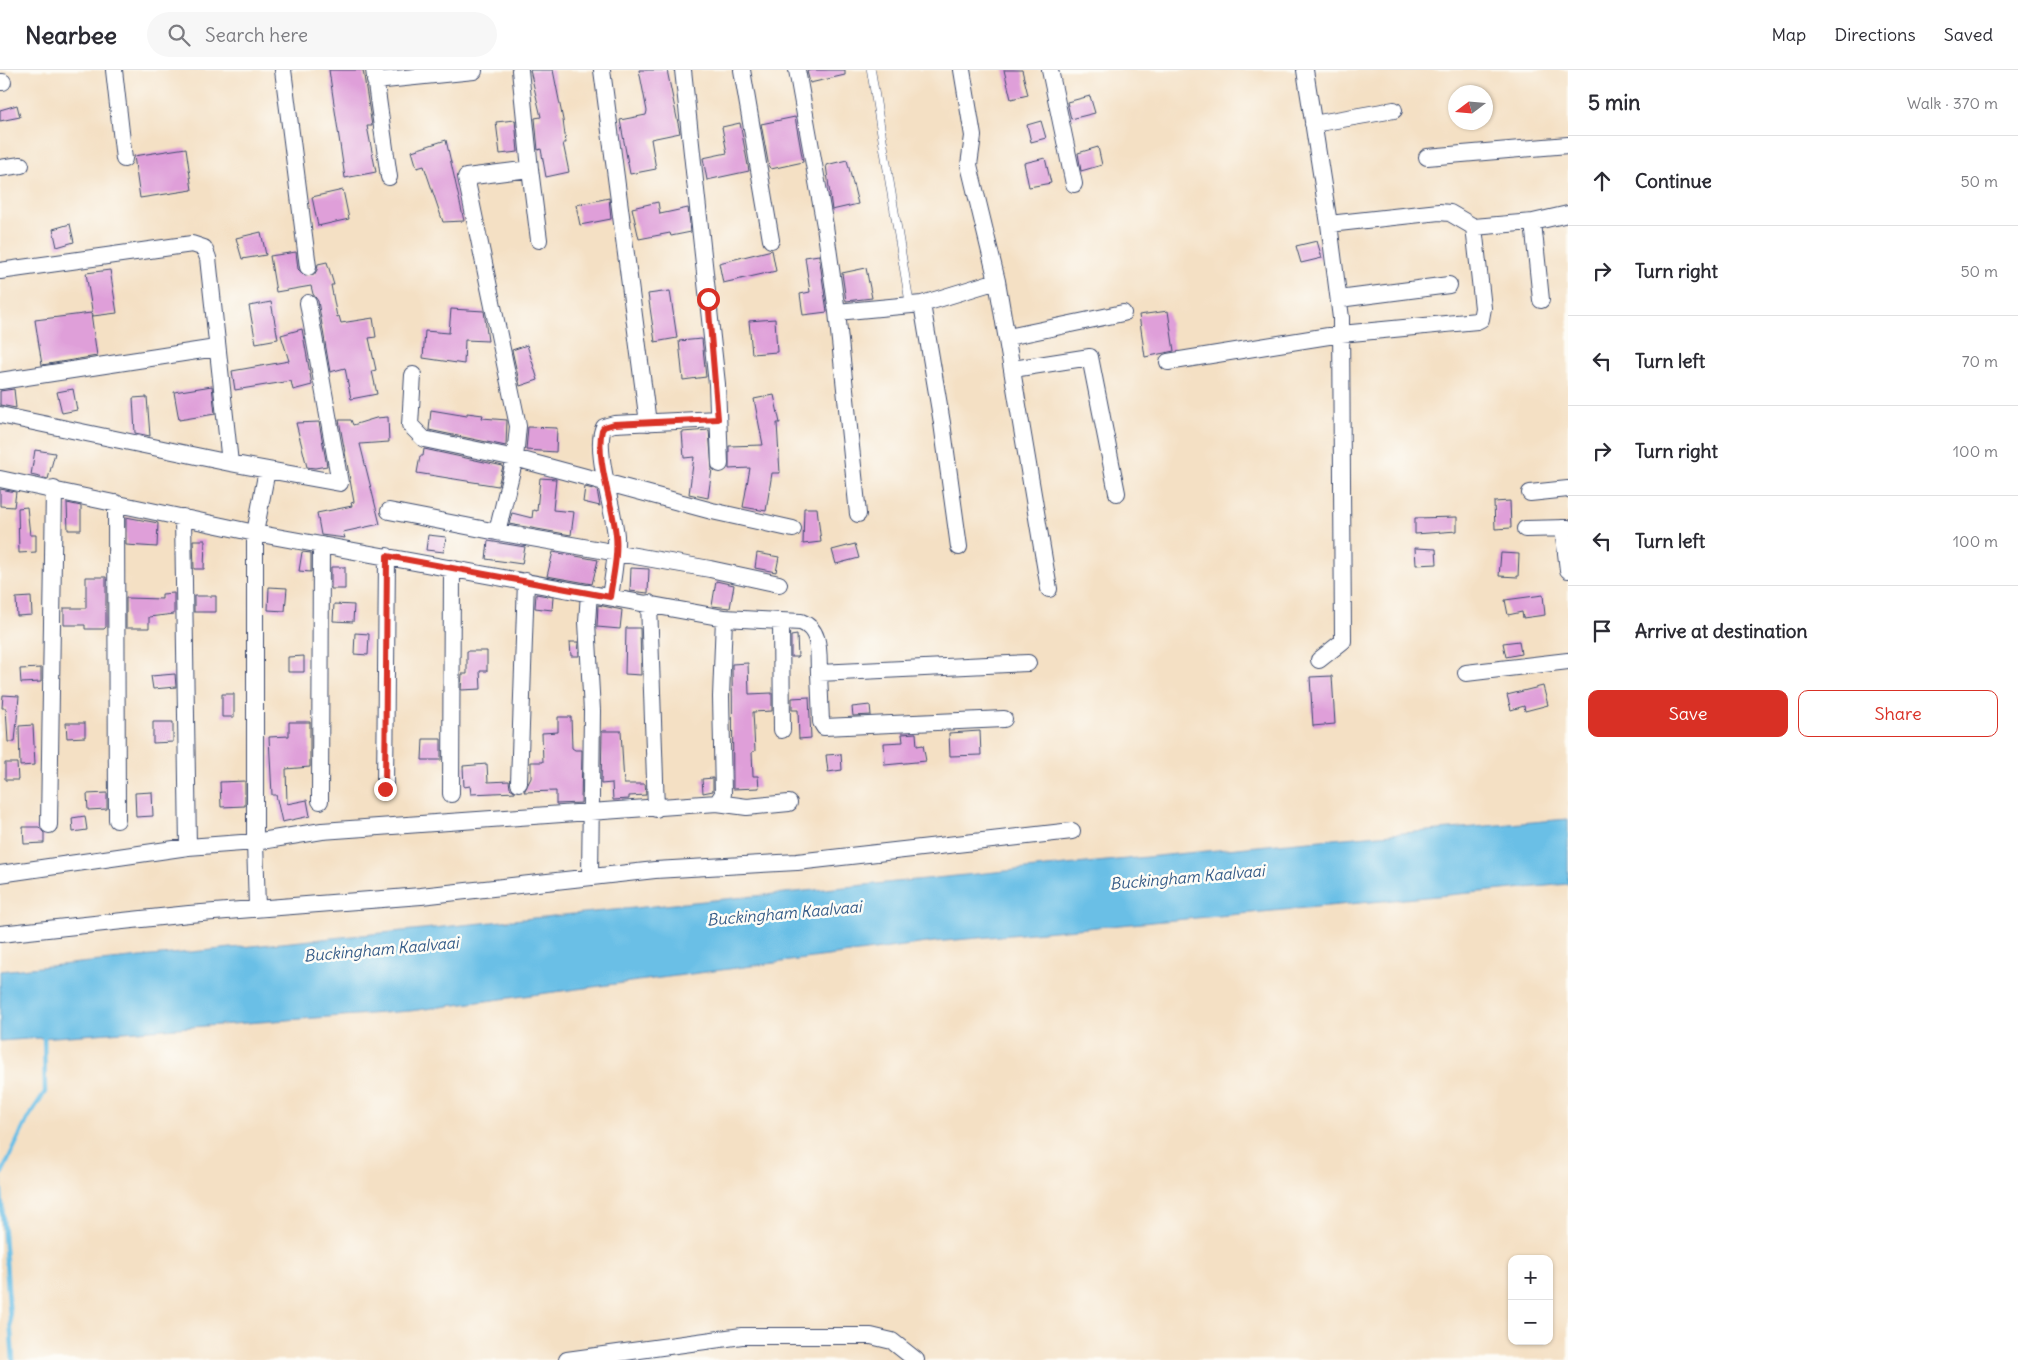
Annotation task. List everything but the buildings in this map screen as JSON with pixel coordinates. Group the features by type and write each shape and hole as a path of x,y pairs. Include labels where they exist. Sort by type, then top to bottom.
{"street":[{"path":"114,70 124,159"},
{"path":"283,70 308,267"},
{"path":"520,70 539,240"},
{"path":"602,70 648,422"},
{"path":"683,70 715,365 720,464"},
{"path":"742,70 771,240"},
{"path":"797,70 825,226 837,312 858,514"},
{"path":"962,70 973,136 969,165 997,281 1008,337 1049,589"},
{"path":"1050,70 1074,184"},
{"path":"1305,70 1329,224 1342,334 1343,641 1319,660"},
{"path":"389,177 374,75 474,71"},
{"path":"1313,124 1394,110"},
{"path":"1427,157 1568,144"},
{"path":"0,168 21,165"},
{"path":"497,532 515,458 518,426 466,177 530,169"},
{"path":"1329,224 1439,212 1450,213 1474,227 1533,222 1568,214"},
{"path":"1533,222 1541,300"},
{"path":"1168,362 1342,334 1481,319 1483,308 1474,227"},
{"path":"0,272 192,244 204,248 208,258 216,348 230,463"},
{"path":"837,312 916,304 997,281"},
{"path":"1339,299 1449,285"},
{"path":"0,415 230,463 340,483 308,303"},
{"path":"916,304 938,398 959,547"},
{"path":"1008,337 1123,313"},
{"path":"0,381 216,348"},
{"path":"1013,369 1090,357 1117,493"},
{"path":"413,375 409,415 410,425 415,433 424,439 515,458 726,515 793,529"},
{"path":"610,597 617,554 601,441 604,427 648,422 718,419"},
{"path":"257,908 255,842 255,533 268,470"},
{"path":"0,479 255,533 724,618 801,622 813,630 818,644 820,722 824,727 1004,719"},
{"path":"48,826 54,489"},
{"path":"1530,492 1568,489"},
{"path":"116,503 117,820"},
{"path":"389,512 617,554 710,568 779,584"},
{"path":"183,517 188,847"},
{"path":"1526,529 1566,528 1568,570"},
{"path":"320,801 321,545"},
{"path":"385,789 387,556"},
{"path":"451,794 452,568"},
{"path":"519,784 526,581"},
{"path":"589,593 587,622 592,711 590,877"},
{"path":"649,603 656,809"},
{"path":"717,803 723,794 720,697 724,618"},
{"path":"781,622 782,730"},
{"path":"1466,673 1568,661"},
{"path":"819,673 1028,663"},
{"path":"0,874 188,847 255,842 322,832 590,814 717,803 747,807 788,804"},
{"path":"0,934 257,908 421,896 655,870 797,862 1072,831"},
{"path":"567,1360 685,1352 742,1336 872,1336 892,1341 916,1360"}],"lane":[{"path":"871,70 916,304"}],"water":[{"name":"Buckingham Kaalvaai","path":"1568,819 1568,884 934,942 410,1011 0,1041 0,971 1298,842"}],"waterway":[{"path":"13,1360 0,1177 28,1118 45,1092 44,1033"}],"route":[{"path":"385,789 387,556 610,597 617,554 611,502 602,456 602,430 607,425 614,424 718,419 717,384 708,299"}]}
